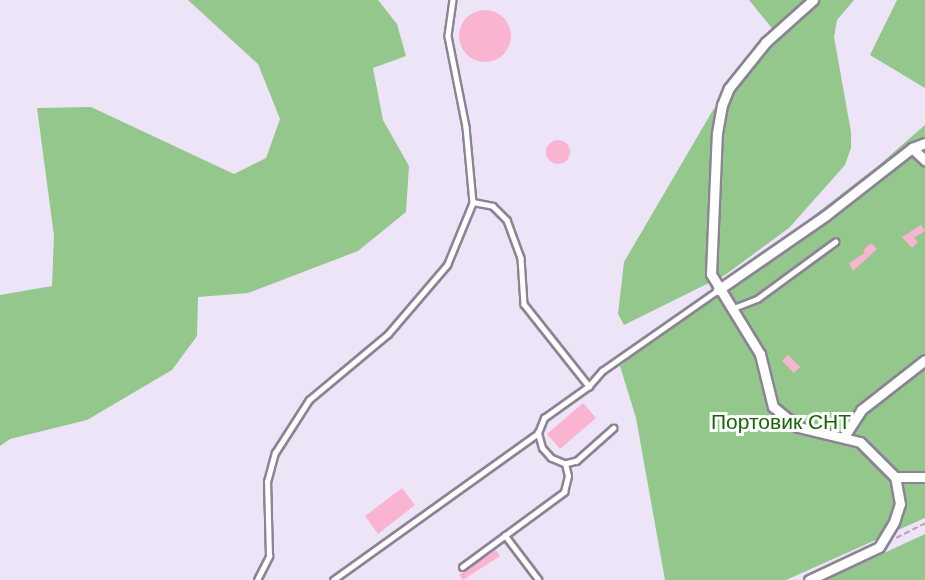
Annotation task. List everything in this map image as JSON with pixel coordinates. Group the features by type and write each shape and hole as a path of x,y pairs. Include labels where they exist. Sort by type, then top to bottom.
{"street":[{"path":"809,580 879,547 894,522 900,504 895,477 860,442 844,435 798,427 772,407 760,354 718,290 711,274 717,133 722,105 729,88 766,42 813,0"},
{"path":"718,290 825,216 912,148 925,143"},
{"path":"912,148 925,160"},
{"path":"844,435 861,410 925,360"},
{"path":"895,477 925,477"}],"lane":[{"path":"257,580 269,556 267,482 275,453 309,400 388,334 447,265 473,202 466,127 448,36 453,0"},
{"path":"473,202 493,206 507,220 521,258 524,304 589,386"},
{"path":"731,309 757,299 835,242"},
{"path":"333,580 538,433 544,418 589,386 602,370 718,290"},
{"path":"538,433 542,448 550,458 566,464 577,461 614,428"},
{"path":"462,567 564,492 568,476 566,464"},
{"path":"505,535 539,580"}],"path":[{"path":"879,547 925,523"}],"green space":[{"path":"188,0 378,0 397,24 406,56 373,68 383,120 409,166 406,212 358,251 248,293 198,297 197,336 172,370 87,420 10,439 0,446 0,295 52,286 54,236 37,108 91,107 234,174 266,158 280,119 258,64"},
{"path":"749,0 854,0 837,20 834,37 851,132 851,148 845,165 789,228 725,275 624,325 618,314 624,262 713,110 775,32"},
{"path":"897,0 925,0 925,88 870,55"},
{"name":"Портовик СНТ","path":"925,125 925,518 786,580 665,580 636,418 620,366 879,165"},
{"path":"925,534 925,580 826,580"}],"building":[{"path":"485,10 499,14 507,22 511,36 507,50 499,58 485,62 471,58 463,50 459,36 463,22 471,14"},
{"path":"558,140 566,144 570,152 566,160 558,164 550,160 546,152 550,144"},
{"path":"921,225 925,231 914,238 918,242 912,248 902,237"},
{"path":"871,243 877,249 853,271 849,263 865,253 863,251"},
{"path":"788,355 800,367 794,373 782,361"},
{"path":"583,403 596,418 560,449 547,434"},
{"path":"402,488 415,505 378,534 365,516"},
{"path":"496,550 500,556 463,580 459,575"}]}
